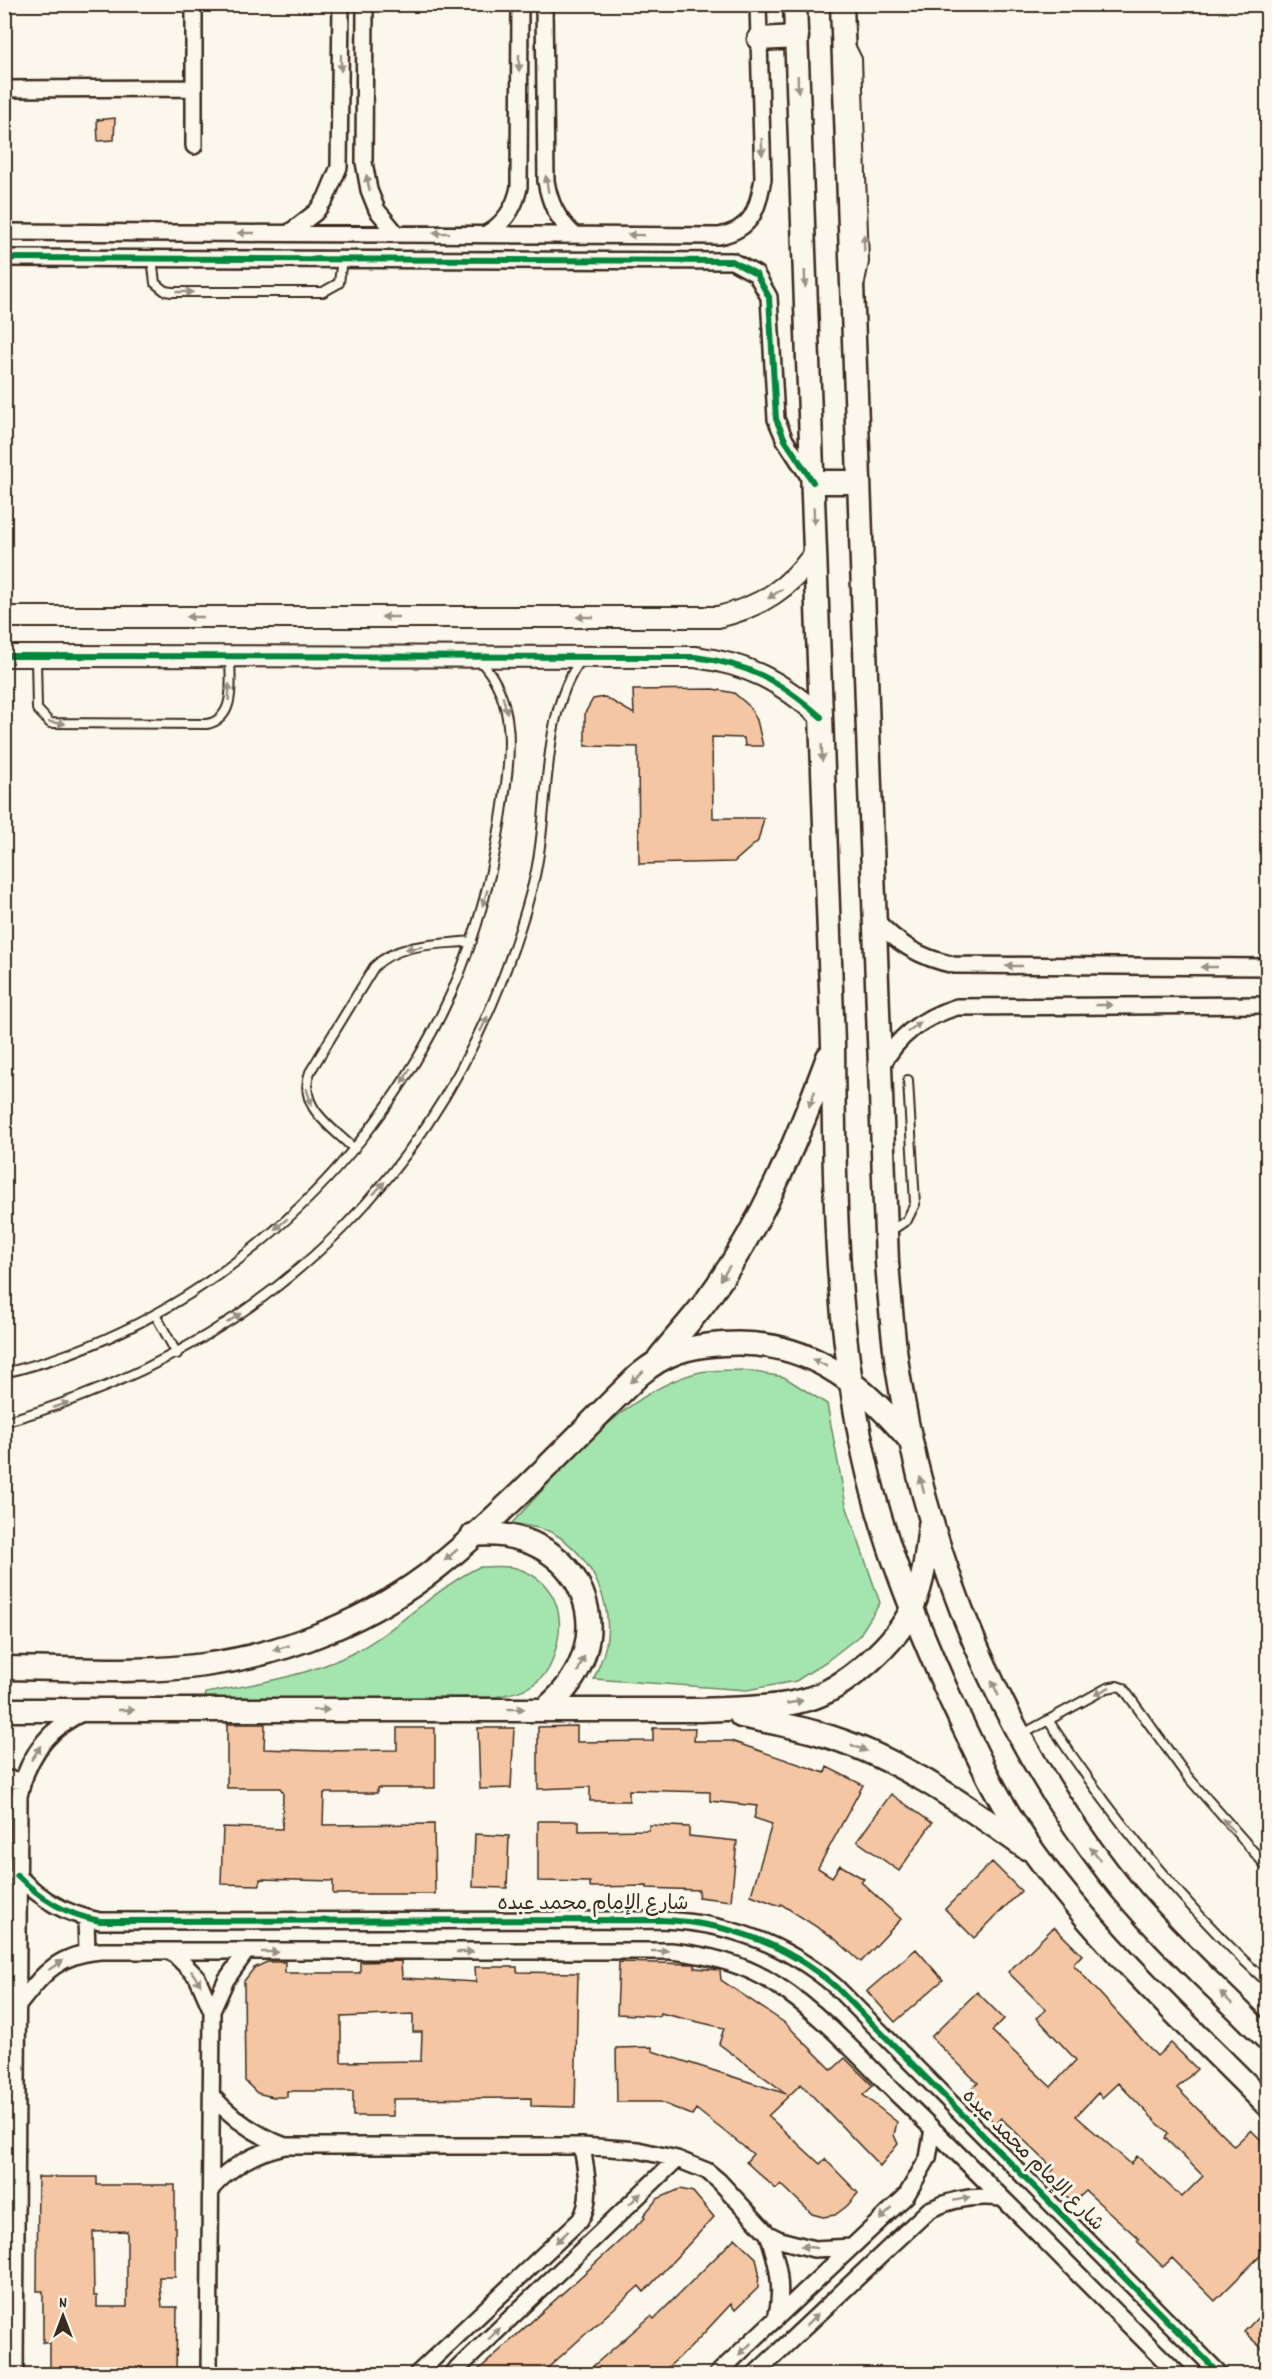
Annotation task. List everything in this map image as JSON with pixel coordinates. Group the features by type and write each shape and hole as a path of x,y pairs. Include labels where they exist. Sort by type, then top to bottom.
{"main road":[{"path":"795,4 833,1044 836,1212 850,1381 874,1498 913,1608 967,1734 1034,1853 1104,1941 1268,2106"},
{"path":"842,4 885,1234 892,1323 911,1442 931,1521 978,1650 1019,1736 1049,1789 1109,1874 1143,1913 1268,2040"},
{"path":"759,39 796,37"},
{"path":"813,482 858,482"},
{"path":"4,1668 158,1668 203,1665 288,1646 328,1631 377,1606 438,1566 659,1358 705,1302 759,1216 794,1145 833,1044"},
{"path":"659,1358 714,1344 742,1342 772,1345 800,1353 850,1381 888,1416 911,1442"},
{"path":"4,1710 701,1710 782,1705 807,1700 832,1689 862,1668 889,1641 913,1608 923,1575 931,1521"},
{"path":"473,1535 507,1535 540,1545 559,1559 573,1576 584,1597 589,1618 589,1639 584,1660 575,1679 561,1696 545,1709"},
{"path":"701,1710 819,1733 860,1748 940,1788 1034,1853"}],"street":[{"path":"194,4 194,146"},
{"path":"289,233 316,212 334,183 339,167 341,4"},
{"path":"365,4 364,162 369,190 377,210 396,232"},
{"path":"486,234 505,219 517,199 519,187 519,4"},
{"path":"544,4 545,172 550,204 558,219 573,234"},
{"path":"4,232 396,232 719,236 733,233 747,224 758,205 763,178 758,4"},
{"path":"4,89 194,88"},
{"path":"65,232 66,258"},
{"path":"719,236 719,259"},
{"path":"4,258 719,259 732,261 756,274 769,297 776,419 784,440 813,482"},
{"path":"4,617 718,616 741,611 774,595 801,572 815,553"},
{"path":"4,656 694,657 723,660 750,668 775,681 821,717"},
{"path":"874,918 901,944 936,961 954,965 1268,967"},
{"path":"879,1072 897,1042 909,1030 940,1012 957,1007 1268,1005"},
{"path":"15,2374 10,2232 17,2007 19,1796 22,1780 37,1750 47,1737 74,1717 89,1710"},
{"path":"4,1779 22,1780"},
{"name":"شارع الإمام محمد عبده","path":"17,1875 47,1902 86,1918 115,1922 676,1920 708,1924 754,1936 797,1957 836,1987 1220,2374"},
{"path":"86,1918 87,1952"},
{"path":"171,1951 197,1977 212,2011 209,2374"},
{"path":"17,2007 49,1969 73,1955 87,1952 671,1951 715,1958 757,1974 795,1997 933,2129 1178,2374"},
{"path":"212,2011 226,1980 246,1952"},
{"path":"212,2096 230,2115 252,2132 285,2146"},
{"path":"717,2374 906,2196 928,2158 933,2129"},
{"path":"212,2189 223,2176 251,2156 285,2146 582,2145 619,2147 677,2159 707,2171 768,2234 796,2246 814,2249 852,2247"},
{"path":"417,2374 580,2220 586,2209 587,2196 582,2145"},
{"path":"452,2374 677,2159"},
{"path":"906,2196 923,2215"},
{"path":"755,2374 923,2215 956,2199 985,2196 1000,2198"},
{"path":"586,2209 607,2226"},
{"path":"768,2234 778,2267 780,2285 780,2302 776,2320"}],"lane":[{"path":"152,258 155,283 165,291 172,292 323,292 339,283 342,259"},
{"path":"36,656 37,709 50,723 207,724 221,718 229,706 230,656"},
{"path":"4,1373 88,1346 155,1314 228,1267 295,1212 354,1149 407,1074 441,1015 472,941 492,873 503,802 510,731 504,698 497,682 476,657"},
{"path":"4,1422 58,1406 119,1383 177,1354 235,1318 280,1285 339,1232 385,1182 419,1137 461,1070 491,1010 515,946 538,859 557,706 563,688 584,657"},
{"path":"354,1149 309,1102 307,1082 310,1072 381,960 410,947 472,941"},
{"path":"885,1234 907,1220 915,1204 908,1080"},
{"path":"155,1314 177,1354"},
{"path":"1019,1736 1107,1688 1117,1686 1123,1688 1187,1776 1268,1868"},
{"path":"1048,1720 1085,1777 1161,1874 1203,1920 1268,1983"}],"green space":[{"path":"742,1370 784,1377 827,1404 846,1505 880,1603 859,1636 796,1681 747,1690 594,1679 605,1648 608,1628 603,1596 596,1581 578,1553 553,1533 512,1523 595,1435 643,1397 669,1383 696,1373"},
{"path":"479,1567 512,1567 529,1573 540,1580 554,1599 558,1610 559,1635 554,1656 545,1674 527,1688 496,1697 205,1699 206,1693 301,1673 355,1652 387,1632 447,1586"}],"building":[{"path":"115,118 114,140 98,141 97,120"},
{"path":"713,689 734,693 748,705 757,720 763,746 745,746 744,738 712,737 713,818 764,818 758,841 734,862 639,864 638,747 585,746 585,713 593,699 605,697 634,714 633,690"},
{"path":"227,1724 265,1724 264,1749 321,1751 397,1750 397,1728 435,1728 435,1788 377,1788 377,1793 324,1793 323,1825 434,1824 435,1894 333,1894 333,1881 260,1879 260,1885 221,1884 223,1827 282,1829 283,1792 280,1788 227,1788"},
{"path":"577,1726 577,1742 653,1741 653,1728 695,1728 694,1741 731,1741 825,1773 827,1767 863,1785 818,1868 832,1877 840,1865 864,1879 861,1882 901,1919 861,1962 834,1938 781,1904 780,1906 751,1895 772,1824 754,1818 757,1806 710,1801 710,1792 629,1790 629,1801 590,1801 590,1787 538,1789 538,1727"},
{"path":"478,1728 514,1728 511,1788 480,1789"},
{"path":"891,1794 932,1823 899,1871 857,1841"},
{"path":"538,1821 579,1821 579,1831 649,1830 649,1825 689,1827 689,1836 737,1841 731,1901 698,1897 699,1890 647,1888 647,1886 590,1887 590,1882 538,1881"},
{"path":"475,1834 509,1836 507,1888 473,1887"},
{"path":"992,1862 1021,1891 974,1938 945,1909"},
{"path":"1054,1927 1082,1955 1073,1964 1157,2056 1171,2043 1197,2069 1177,2088 1234,2146 1251,2130 1268,2147 1268,2248 1215,2301 1172,2258 1163,2267 1137,2241 1139,2239 1086,2191 1073,2203 1048,2176 1054,2169 1001,2118 995,2124 967,2093 978,2083 931,2037 977,1992 1004,2019 992,2031 1051,2087 1076,2060 1037,2018 1046,2010 1008,1972","holes":["1118,2083 1168,2134 1165,2138 1203,2176 1182,2197 1137,2156 1131,2164 1076,2116 1098,2093 1102,2098"]},
{"path":"916,1949 943,1980 895,2022 867,1991"},
{"path":"401,1961 402,1978 476,1982 475,1967 517,1967 517,1972 578,1973 575,2107 531,2106 531,2098 393,2099 393,2116 353,2116 353,2091 287,2091 287,2097 273,2097 257,2093 245,2081 244,1981 254,1968 267,1962 285,1962 285,1973 360,1973 360,1962","holes":["413,2014 413,2032 422,2032 421,2061 341,2062 341,2017"]},
{"path":"619,1962 695,1964 695,1968 720,1970 721,1980 785,2023 832,2070 845,2058 873,2086 863,2095 897,2122 894,2135 898,2144 880,2166 801,2084 768,2116 820,2164 825,2159 858,2193 847,2206 835,2215 823,2217 812,2214 781,2184 776,2189 746,2162 753,2154 696,2109 692,2115 660,2102 617,2102 616,2048 652,2047 652,2051 787,2094 719,2044 724,2028 660,2013 659,2016 617,2014"},
{"path":"38,2177 97,2177 97,2185 175,2185 175,2277 159,2277 162,2307 177,2307 176,2374 50,2374 50,2343 43,2343 43,2291 37,2291","holes":["127,2231 127,2307 97,2307 97,2296 94,2296 93,2232"]},
{"path":"680,2189 693,2192 714,2217 644,2292 639,2286 541,2374 474,2374 645,2218 643,2216 657,2199"},
{"path":"735,2238 756,2258 759,2272 758,2288 735,2310 731,2304 690,2348 660,2374 584,2374 651,2316 654,2319"},
{"path":"1268,2307 1268,2354 1244,2332"}],"cycle path":[{"path":"4,258 732,261 756,274 769,297 776,419 785,440 813,482"},
{"path":"4,656 695,657 732,664 763,676 792,693 821,717"},
{"path":"17,1875 55,1905 100,1921 660,1920 732,1930 776,1947 796,1958 836,1987 1220,2374"}]}
